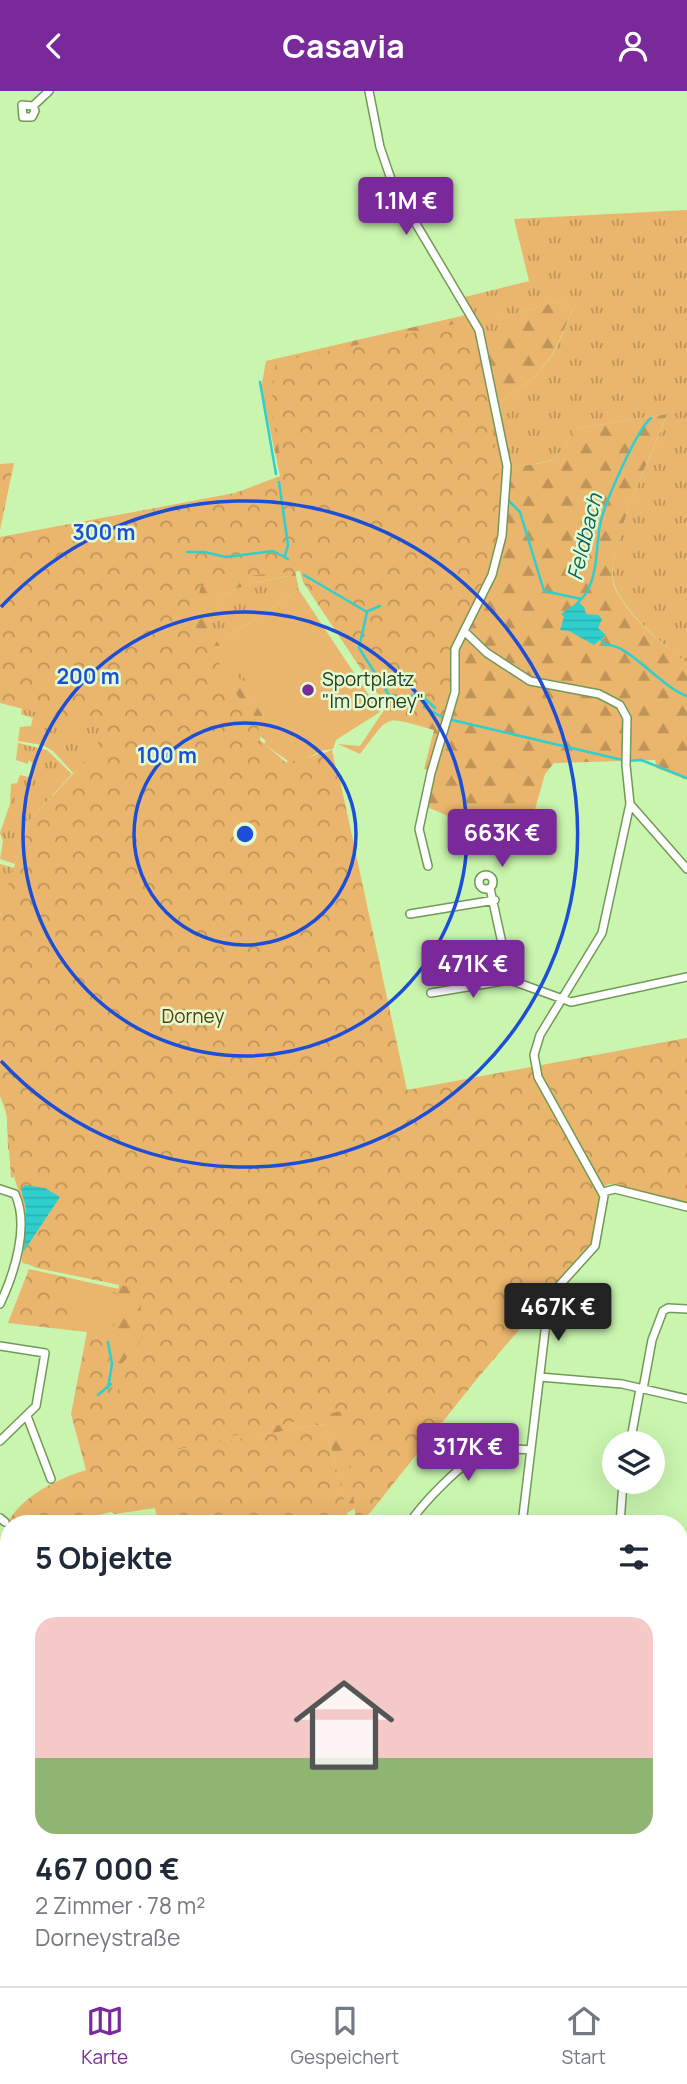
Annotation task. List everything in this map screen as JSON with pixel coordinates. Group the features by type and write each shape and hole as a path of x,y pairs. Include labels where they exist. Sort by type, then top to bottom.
{"street":[{"path":"33,106 49,91"},
{"path":"369,91 380,147 393,185 479,330 507,466 502,535 492,575 454,649 455,692 431,773 419,829 428,866"},
{"path":"465,632 487,653 530,681 599,694 612,699 627,718 626,762 630,804 602,933 537,1042 534,1065 538,1077 603,1192 596,1246 552,1297 523,1515"},
{"path":"630,804 687,869"},
{"path":"490,888 495,900 510,980"},
{"path":"410,914 495,900"},
{"path":"431,993 510,980 571,1002 687,977"},
{"path":"0,1189 13,1193 20,1216 15,1263 0,1304"},
{"path":"603,1192 615,1189 687,1207"},
{"path":"633,1431 652,1341 663,1311 668,1308 687,1309"},
{"path":"0,1346 45,1353 36,1406 0,1441"},
{"path":"540,1377 641,1389 687,1399"},
{"path":"27,1416 51,1479"},
{"path":"416,1515 479,1455 504,1448 530,1450"},
{"path":"621,1515 622,1494"}],"green space":[{"path":"687,210 687,663 635,617 614,584 616,549 623,525 667,414 574,429 562,451 550,461 510,468 501,429 501,401 528,382 547,363 572,310 561,300 502,319 499,329 484,334 465,297 529,281 514,219"},
{"name":"Dorney","path":"561,300 572,310 553,352 538,373 501,401 500,430 508,468 542,463 556,457 574,429 667,414 622,527 612,571 614,586 627,608 656,638 687,663 687,780 657,768 655,760 554,763 545,774 528,834 453,818 427,807 434,772 424,769 434,730 390,721 378,731 360,754 338,744 360,746 386,707 405,703 304,571 295,571 299,590 287,576 238,588 219,601 206,624 263,716 260,740 289,765 332,750 407,1092 687,1038 687,1203 610,1184 597,1188 596,1227 582,1255 379,1495 347,1513 325,1424 129,1458 108,1371 119,1284 22,1263 67,1203 8,1149 7,1115 0,1096 0,918 85,764 108,729 235,493 280,476 261,388 266,361 466,315 478,335 499,329 502,319"},
{"name":"Dorney","path":"469,321 481,348 503,502 491,568 453,644 450,698 447,710 439,720 429,723 387,708 303,582 300,571 215,579 201,586 192,622 212,649 233,690 259,722 257,742 286,763 294,753 308,758 320,753 338,771 407,1090 687,1038 687,1203 610,1182 599,1189 599,1203 590,1247 476,1380 368,1515 355,1515 348,1439 341,1411 172,1450 325,1424 348,1515 156,1515 155,1508 99,1515 13,1515 36,1493 86,1470 71,1414 87,1332 8,1323 29,1269 119,1289 108,1371 117,1405 120,1365 136,1349 143,1336 139,1289 37,1268 30,1265 26,1258 22,1263 24,1207 14,1177 11,1178 6,1108 0,1092 0,915 29,821 87,759 107,730 0,703 0,537 235,493 284,477 271,407 276,362"},
{"path":"14,463 0,530 0,464"},
{"path":"288,576 299,590 225,639 266,702 263,716 205,625 218,601 227,594 249,585"},
{"name":"Sportplatz \"Im Dorney\"","path":"299,590 380,712 336,740 333,749 321,751 302,761 288,761 264,744 266,741 259,735 264,711 222,641"},
{"path":"22,708 108,730 85,764 73,773 53,751 42,745 18,741 20,727 31,726 33,718 21,714"},
{"path":"18,743 47,750 72,774 29,821 15,864 0,859 3,841 0,833 10,804 11,784 17,783 20,775 29,777 32,763 29,760 28,764 16,760"},
{"path":"0,864 14,868 0,915"},
{"path":"74,1286 118,1294 111,1336 66,1328"}],"water":[{"path":"578,602 584,607 586,614 598,615 602,619 598,628 606,635 594,645 569,631 560,630 564,617 561,614"},
{"path":"25,1185 45,1188 60,1197 24,1251 26,1208 21,1189"}],"waterway":[{"path":"260,382 276,474"},
{"name":"Feldbach","path":"576,605 587,593 592,580 600,525 608,501 629,452 651,418"},
{"path":"279,482 288,545 285,556"},
{"path":"509,501 520,512 544,591 581,599"},
{"path":"187,552 204,552 226,557 273,551 288,559"},
{"path":"304,575 367,612 359,648 389,695 405,698 419,693 435,708"},
{"path":"368,611 380,606"},
{"name":"Feldbach","path":"601,639 605,645 624,651 687,696"},
{"path":"427,702 424,707 442,717"},
{"path":"452,720 627,761 641,760 687,778"},
{"path":"108,1342 112,1364 108,1388"},
{"path":"98,1395 111,1384"}],"place":[{"name":"Sportplatz \"Im Dorney\"","path":"308,690"}]}
